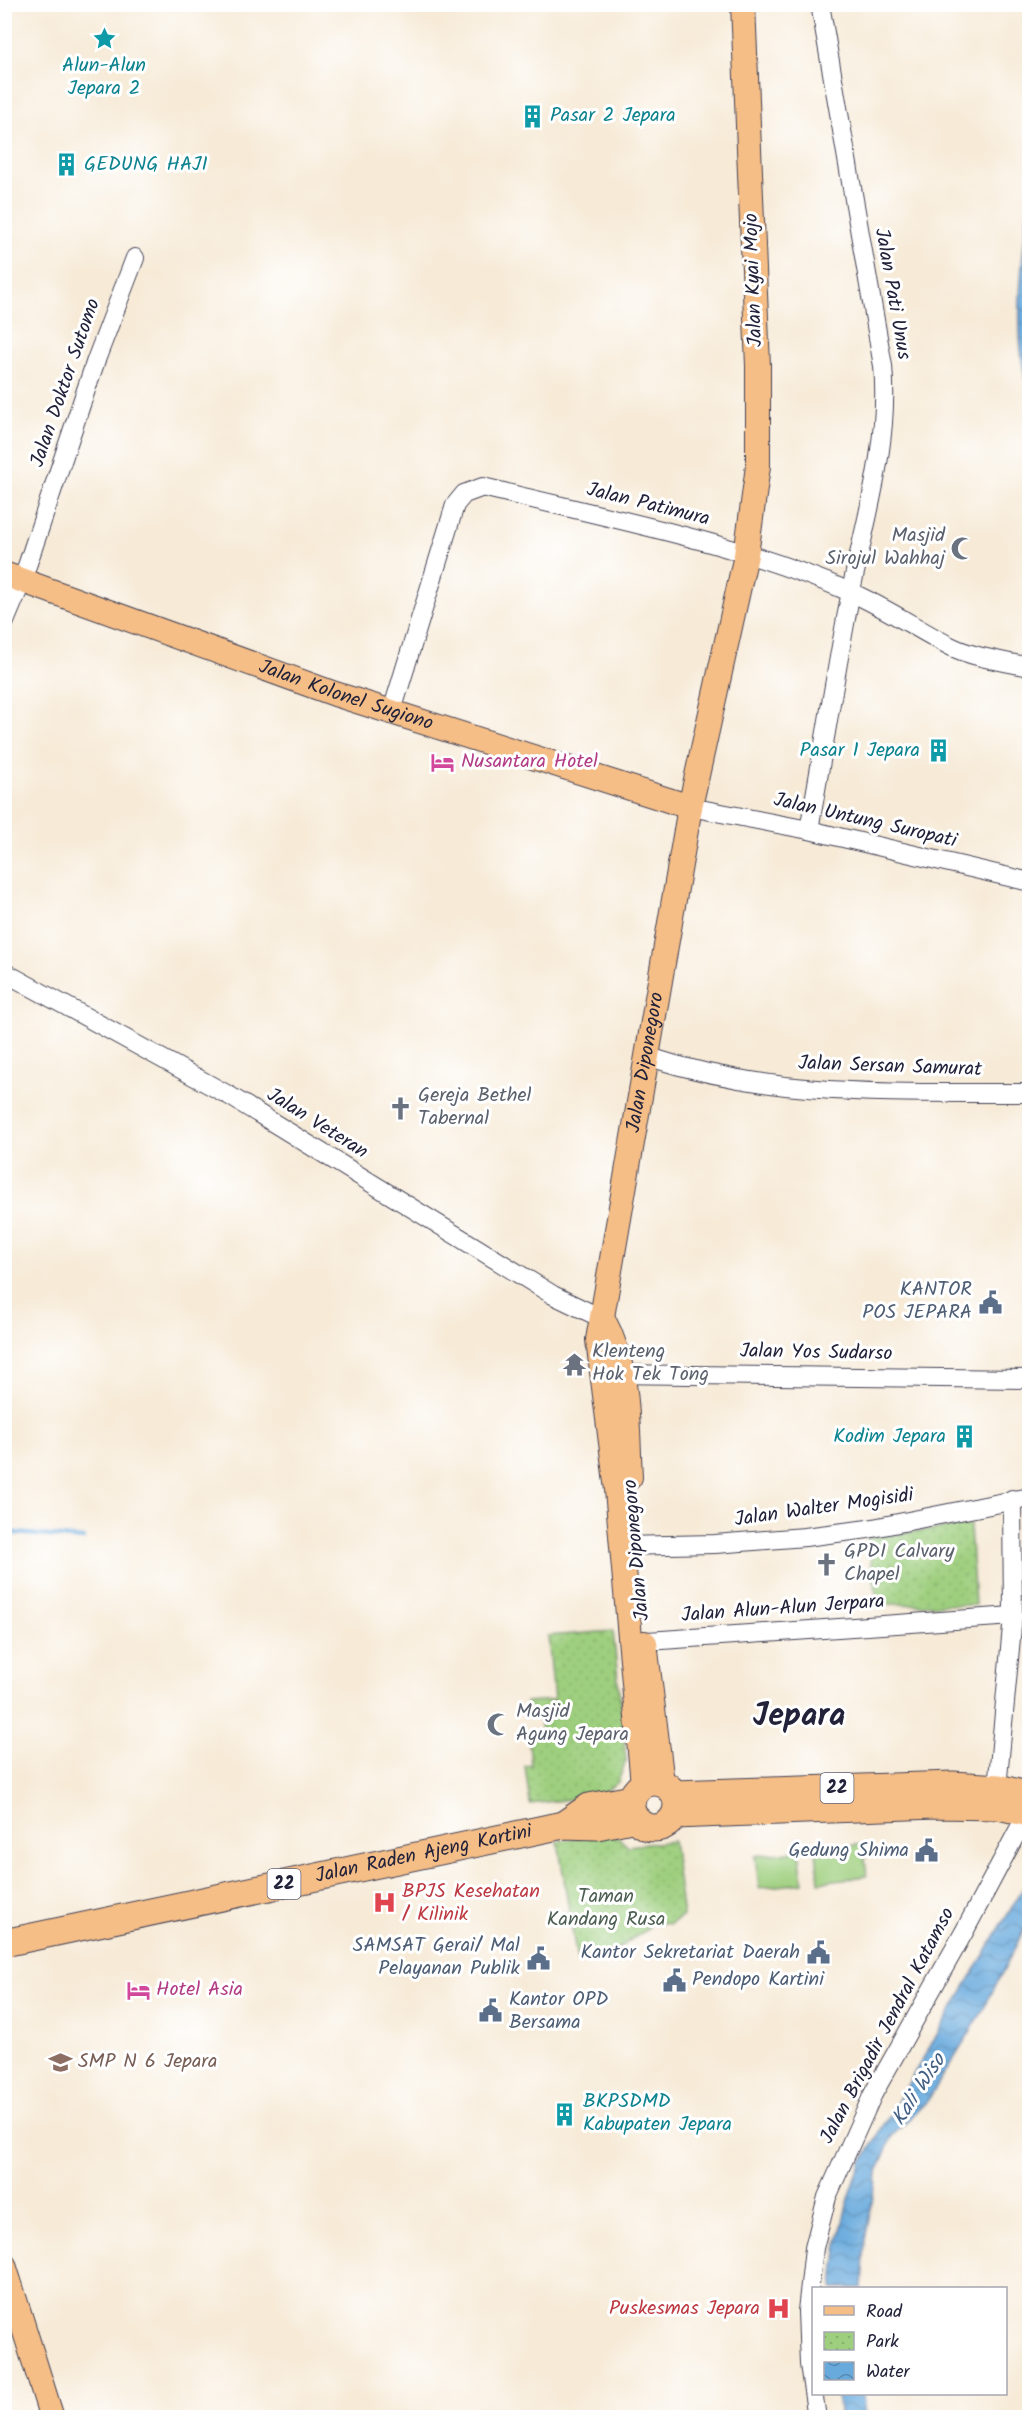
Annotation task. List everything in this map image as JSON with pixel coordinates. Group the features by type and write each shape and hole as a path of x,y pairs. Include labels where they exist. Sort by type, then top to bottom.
{"highway":[{"name":"Jalan Raden Ajeng Kartini","path":"4,1943 563,1825 597,1826 654,1799 934,1805 997,1797 1029,1807"}],"main road":[{"name":"Jalan Kyai Mojo","path":"690,807 746,555 758,466 758,366 743,4"},
{"name":"Jalan Kolonel Sugiono","path":"13,578 228,658 690,807"},
{"name":"Jalan Diponegoro","path":"654,1799 636,1641 613,1373 612,1336 603,1319 690,807"},
{"path":"4,2265 52,2418"}],"street":[{"name":"Jalan Pati Unus","path":"809,830 851,592 884,434 886,397 820,4"},
{"name":"Jalan Doktor Sutomo","path":"4,624 13,578 135,258"},
{"name":"Jalan Patimura","path":"392,711 455,505 464,494 483,487 646,526 746,555 851,592 952,647 979,656 1029,667"},
{"name":"Jalan Untung Suropati","path":"690,807 809,830 1029,882"},
{"name":"Jalan Veteran","path":"4,972 230,1096 553,1295 603,1319"},
{"name":"Jalan Sersan Samurat","path":"646,1056 726,1078 849,1093 1029,1093"},
{"name":"Jalan Yos Sudarso","path":"613,1373 1029,1379"},
{"name":"Jalan Walter Mogisidi","path":"628,1545 764,1542 868,1529 1021,1498"},
{"path":"997,1797 1021,1498"},
{"name":"Jalan Alun-Alun Jerpara","path":"636,1641 1013,1616"},
{"name":"Jalan Brigadir Jendral Katamso","path":"812,2382 807,2311 814,2248 827,2197 873,2094 964,1932 1029,1807"},
{"name":"Jalan Brigadir Jendral Katamso","path":"814,2395 818,2418"}],"green space":[{"path":"970,1525 975,1605 878,1604 867,1538"},
{"path":"613,1631 626,1760 618,1782 598,1796 530,1804 525,1766 531,1765 528,1734 541,1732 539,1713 527,1713 526,1702 554,1700 548,1636"},
{"name":"Taman Kandang Rusa","path":"610,1832 628,1846 673,1841 683,1916 670,1924 647,1921 649,1928 614,1951 577,1960 558,1841"},
{"path":"863,1844 867,1876 819,1882 816,1850"},
{"path":"799,1851 803,1883 759,1888 755,1856"}],"water":[{"path":"1029,202 1029,392 1021,348 1020,298"},
{"name":"Kali Wiso","path":"1029,1878 1029,1920 981,2014 928,2100 892,2136 878,2170 865,2240 862,2287 833,2287 842,2224 862,2162"},
{"path":"838,2395 863,2395 865,2417 839,2417"}],"waterway":[{"path":"4,1532 83,1539"}],"place":[{"name":"Alun-Alun Jepara 2","path":"104,38"},
{"name":"Pasar 2 Jepara","path":"532,116"},
{"name":"GEDUNG HAJI","path":"66,165"},
{"name":"Masjid Sirojul Wahhaj","path":"963,548"},
{"name":"Pasar 1 Jepara","path":"938,751"},
{"name":"Nusantara Hotel","path":"443,762"},
{"name":"Gereja Bethel Tabernal","path":"400,1108"},
{"name":"KANTOR POS JEPARA","path":"990,1302"},
{"name":"Klenteng Hok Tek Tong","path":"574,1364"},
{"name":"Kodim Jepara","path":"964,1437"},
{"name":"GPDI Calvary Chapel","path":"826,1564"},
{"name":"Masjid Agung Jepara","path":"498,1724"},
{"name":"Gedung Shima","path":"927,1851"},
{"name":"BPJS Kesehatan / Kilinik","path":"384,1903"},
{"name":"Kantor Sekretariat Daerah","path":"818,1953"},
{"name":"SAMSAT Gerai/ Mal Pelayanan Publik","path":"538,1958"},
{"name":"Pendopo Kartini","path":"674,1980"},
{"name":"Hotel Asia","path":"138,1990"},
{"name":"Kantor OPD Bersama","path":"491,2011"},
{"name":"SMP N 6 Jepara","path":"60,2062"},
{"name":"BKPSDMD Kabupaten Jepara","path":"565,2114"},
{"name":"Puskesmas Jepara","path":"778,2309"}],"district":[{"name":"Jepara","path":"799,1716"}]}
